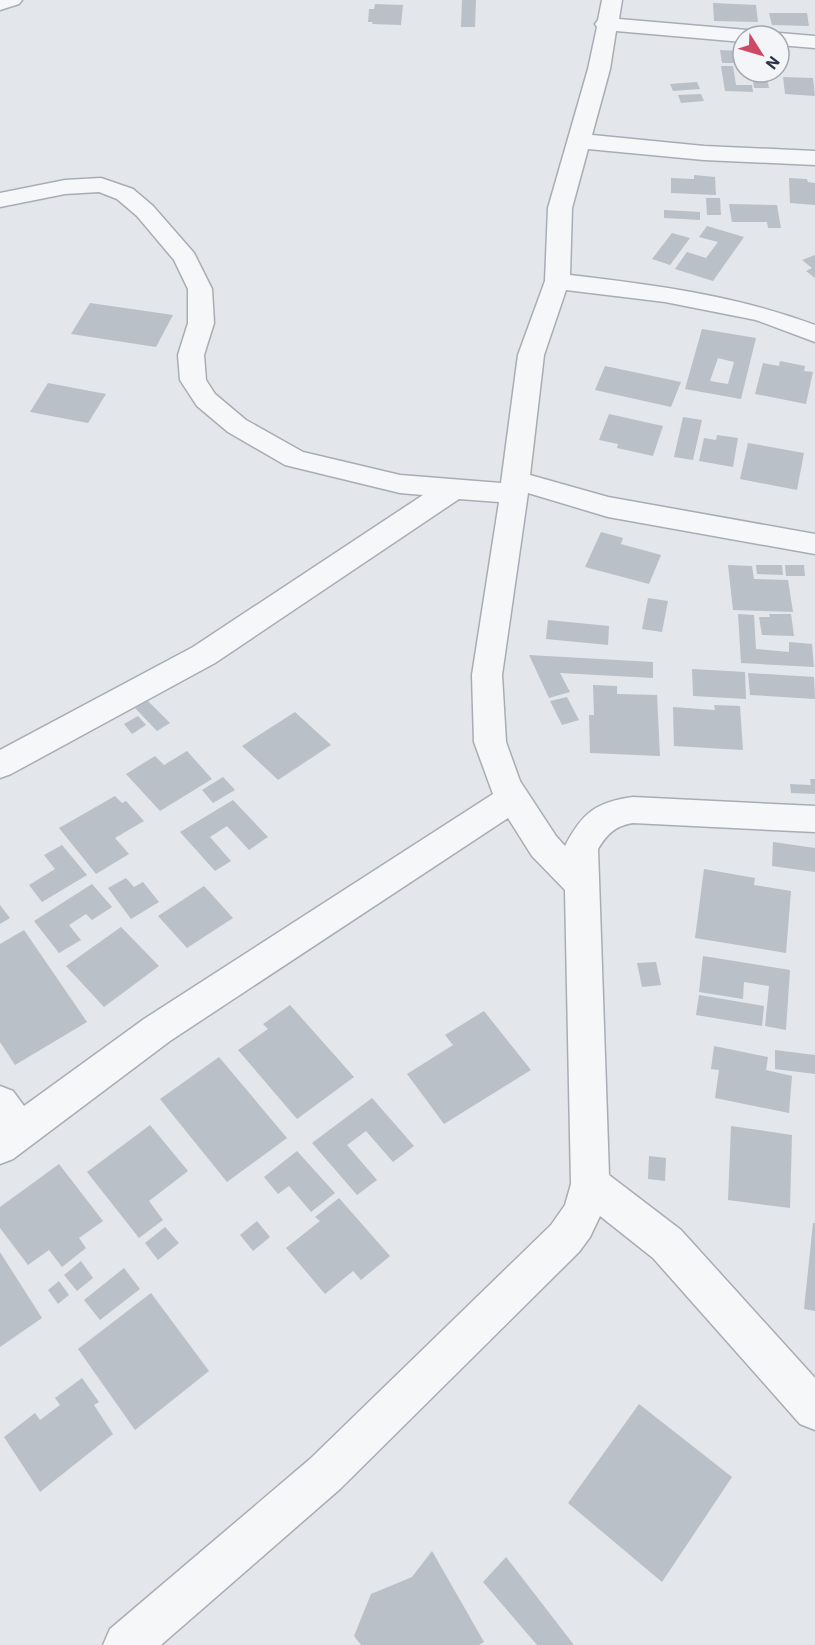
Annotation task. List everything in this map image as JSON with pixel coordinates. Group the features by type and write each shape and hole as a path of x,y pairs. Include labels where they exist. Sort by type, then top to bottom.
{"street":[{"path":"0,4 12,0"},
{"path":"582,885 544,846 513,798 505,785 490,742 487,675 504,571 531,355 557,281 560,208 599,69 608,12 731,33"},
{"path":"791,40 815,42"},
{"path":"580,141 704,153 815,158"},
{"path":"0,200 65,187 101,185 125,194 145,211 185,258 200,289 201,322 191,355 193,380 206,400 237,426 295,459 400,484 453,489 514,487 608,507 815,544"},
{"path":"557,281 665,294 762,314 815,334"},
{"path":"0,765 204,655 453,489"},
{"path":"6,1127 513,798"},
{"path":"126,1645 325,1474 572,1233 586,1204 590,1184 580,848 596,824 611,813 633,810 815,819"},
{"path":"590,1184 667,1244 815,1409"}],"building":[{"path":"462,0 476,0 475,27 461,27"},
{"path":"713,3 756,5 758,22 714,21"},
{"path":"375,4 403,5 401,25 368,22 369,9 374,9"},
{"path":"769,13 807,13 809,26 791,24 772,24"},
{"path":"720,50 731,50 731,63 722,63"},
{"path":"721,66 731,66 731,84 752,85 753,92 725,91"},
{"path":"791,77 813,78 815,96 785,94 784,84 791,84"},
{"path":"697,82 700,89 673,91 670,84"},
{"path":"754,84 768,84 769,88 754,88"},
{"path":"701,94 704,101 681,103 678,95"},
{"path":"694,175 715,177 716,195 671,193 671,178 694,179"},
{"path":"789,178 807,179 808,182 815,183 815,205 790,203"},
{"path":"706,198 720,198 721,215 707,215"},
{"path":"729,204 777,205 781,228 768,228 767,222 732,222"},
{"path":"664,210 700,212 700,220 664,218"},
{"path":"707,226 744,237 713,281 675,269 687,252 706,258 718,242 699,237"},
{"path":"672,233 690,238 670,265 652,259"},
{"path":"815,255 815,278 806,271 812,268 802,260"},
{"path":"90,303 173,315 156,347 71,334"},
{"path":"702,329 756,338 741,399 685,389","holes":["718,358 734,362 728,384 710,381"]},
{"path":"780,361 805,366 804,371 813,372 806,404 755,394 763,363 779,366"},
{"path":"605,366 681,382 671,407 595,390"},
{"path":"48,383 106,394 88,423 30,412"},
{"path":"609,414 663,426 653,456 617,448 618,444 599,440"},
{"path":"683,417 702,420 693,460 674,457"},
{"path":"717,435 738,438 733,467 699,461 704,438 716,440"},
{"path":"748,443 804,453 797,490 740,479"},
{"path":"601,532 623,538 621,544 661,555 649,584 585,567"},
{"path":"728,565 752,566 754,579 788,580 793,612 733,610"},
{"path":"756,565 782,565 783,575 757,574"},
{"path":"785,565 804,565 805,576 786,576"},
{"path":"648,598 668,601 662,632 642,629"},
{"path":"738,614 754,615 756,649 789,652 789,642 812,644 814,667 741,663"},
{"path":"769,614 791,614 794,636 762,635 759,617 770,617"},
{"path":"548,620 609,626 608,645 546,639"},
{"path":"529,655 653,662 653,678 560,673 570,692 549,698"},
{"path":"692,669 745,672 746,699 693,696"},
{"path":"748,673 814,677 815,699 750,695"},
{"path":"593,685 617,686 617,694 657,695 660,756 590,753 589,715 594,715"},
{"path":"567,697 579,720 562,725 550,701"},
{"path":"148,701 170,723 157,731 135,708"},
{"path":"714,705 740,706 743,750 674,746 673,707 715,710"},
{"path":"295,712 331,745 278,780 242,746"},
{"path":"138,716 146,725 132,734 124,724"},
{"path":"187,751 212,779 160,811 126,774 155,756 164,765"},
{"path":"223,777 235,790 213,803 202,790"},
{"path":"810,779 815,779 815,794 791,793 790,784 811,785"},
{"path":"115,796 122,803 126,801 144,821 115,838 129,854 96,874 59,828"},
{"path":"233,800 268,837 249,850 227,826 210,837 231,861 215,871 180,832"},
{"path":"773,842 815,848 815,872 772,866"},
{"path":"62,845 87,875 42,902 29,885 55,869 44,855"},
{"path":"704,869 755,878 754,885 791,891 786,953 695,938"},
{"path":"126,878 134,887 143,882 159,902 131,919 108,888"},
{"path":"92,884 112,907 92,920 86,914 69,925 81,940 59,953 34,921"},
{"path":"204,886 233,918 187,948 158,916"},
{"path":"0,905 10,918 0,924"},
{"path":"121,927 159,966 104,1007 66,966"},
{"path":"24,930 87,1022 15,1065 0,1042 0,944"},
{"path":"703,956 790,970 786,1030 765,1026 769,986 744,982 743,999 699,992"},
{"path":"656,962 661,985 642,987 637,963"},
{"path":"699,995 764,1006 762,1026 696,1015"},
{"path":"290,1005 354,1077 297,1119 238,1050 268,1029 263,1024"},
{"path":"484,1011 531,1070 444,1124 407,1074 453,1045 445,1035"},
{"path":"714,1046 768,1057 766,1070 792,1076 789,1113 715,1098 719,1070 711,1069"},
{"path":"775,1050 815,1055 815,1074 775,1069"},
{"path":"219,1057 287,1138 227,1182 160,1099"},
{"path":"372,1098 414,1146 393,1162 366,1131 347,1145 377,1180 357,1195 312,1143"},
{"path":"150,1125 188,1171 149,1201 163,1220 139,1238 87,1172"},
{"path":"731,1126 792,1135 790,1208 728,1200"},
{"path":"297,1151 335,1193 311,1212 289,1186 278,1194 264,1177"},
{"path":"649,1156 666,1158 665,1181 648,1179"},
{"path":"59,1164 103,1221 79,1238 86,1248 62,1267 49,1250 28,1265 0,1228 0,1207"},
{"path":"339,1198 390,1256 361,1280 353,1271 325,1294 286,1248 320,1221 315,1217"},
{"path":"257,1221 270,1237 253,1251 240,1235"},
{"path":"813,1223 815,1223 815,1311 804,1309"},
{"path":"165,1227 179,1243 158,1260 145,1243"},
{"path":"0,1252 42,1318 0,1347"},
{"path":"81,1261 93,1278 77,1291 64,1275"},
{"path":"124,1268 140,1289 100,1320 84,1300"},
{"path":"59,1281 69,1295 58,1304 48,1290"},
{"path":"151,1293 209,1371 135,1430 78,1349"},
{"path":"82,1378 99,1402 94,1405 113,1434 40,1492 4,1437 35,1413 40,1420 60,1405 55,1398"},
{"path":"639,1404 732,1477 662,1582 568,1503"},
{"path":"432,1551 484,1642 479,1645 361,1645 354,1636 371,1594 412,1577"},
{"path":"506,1557 574,1645 537,1645 483,1582"}]}
